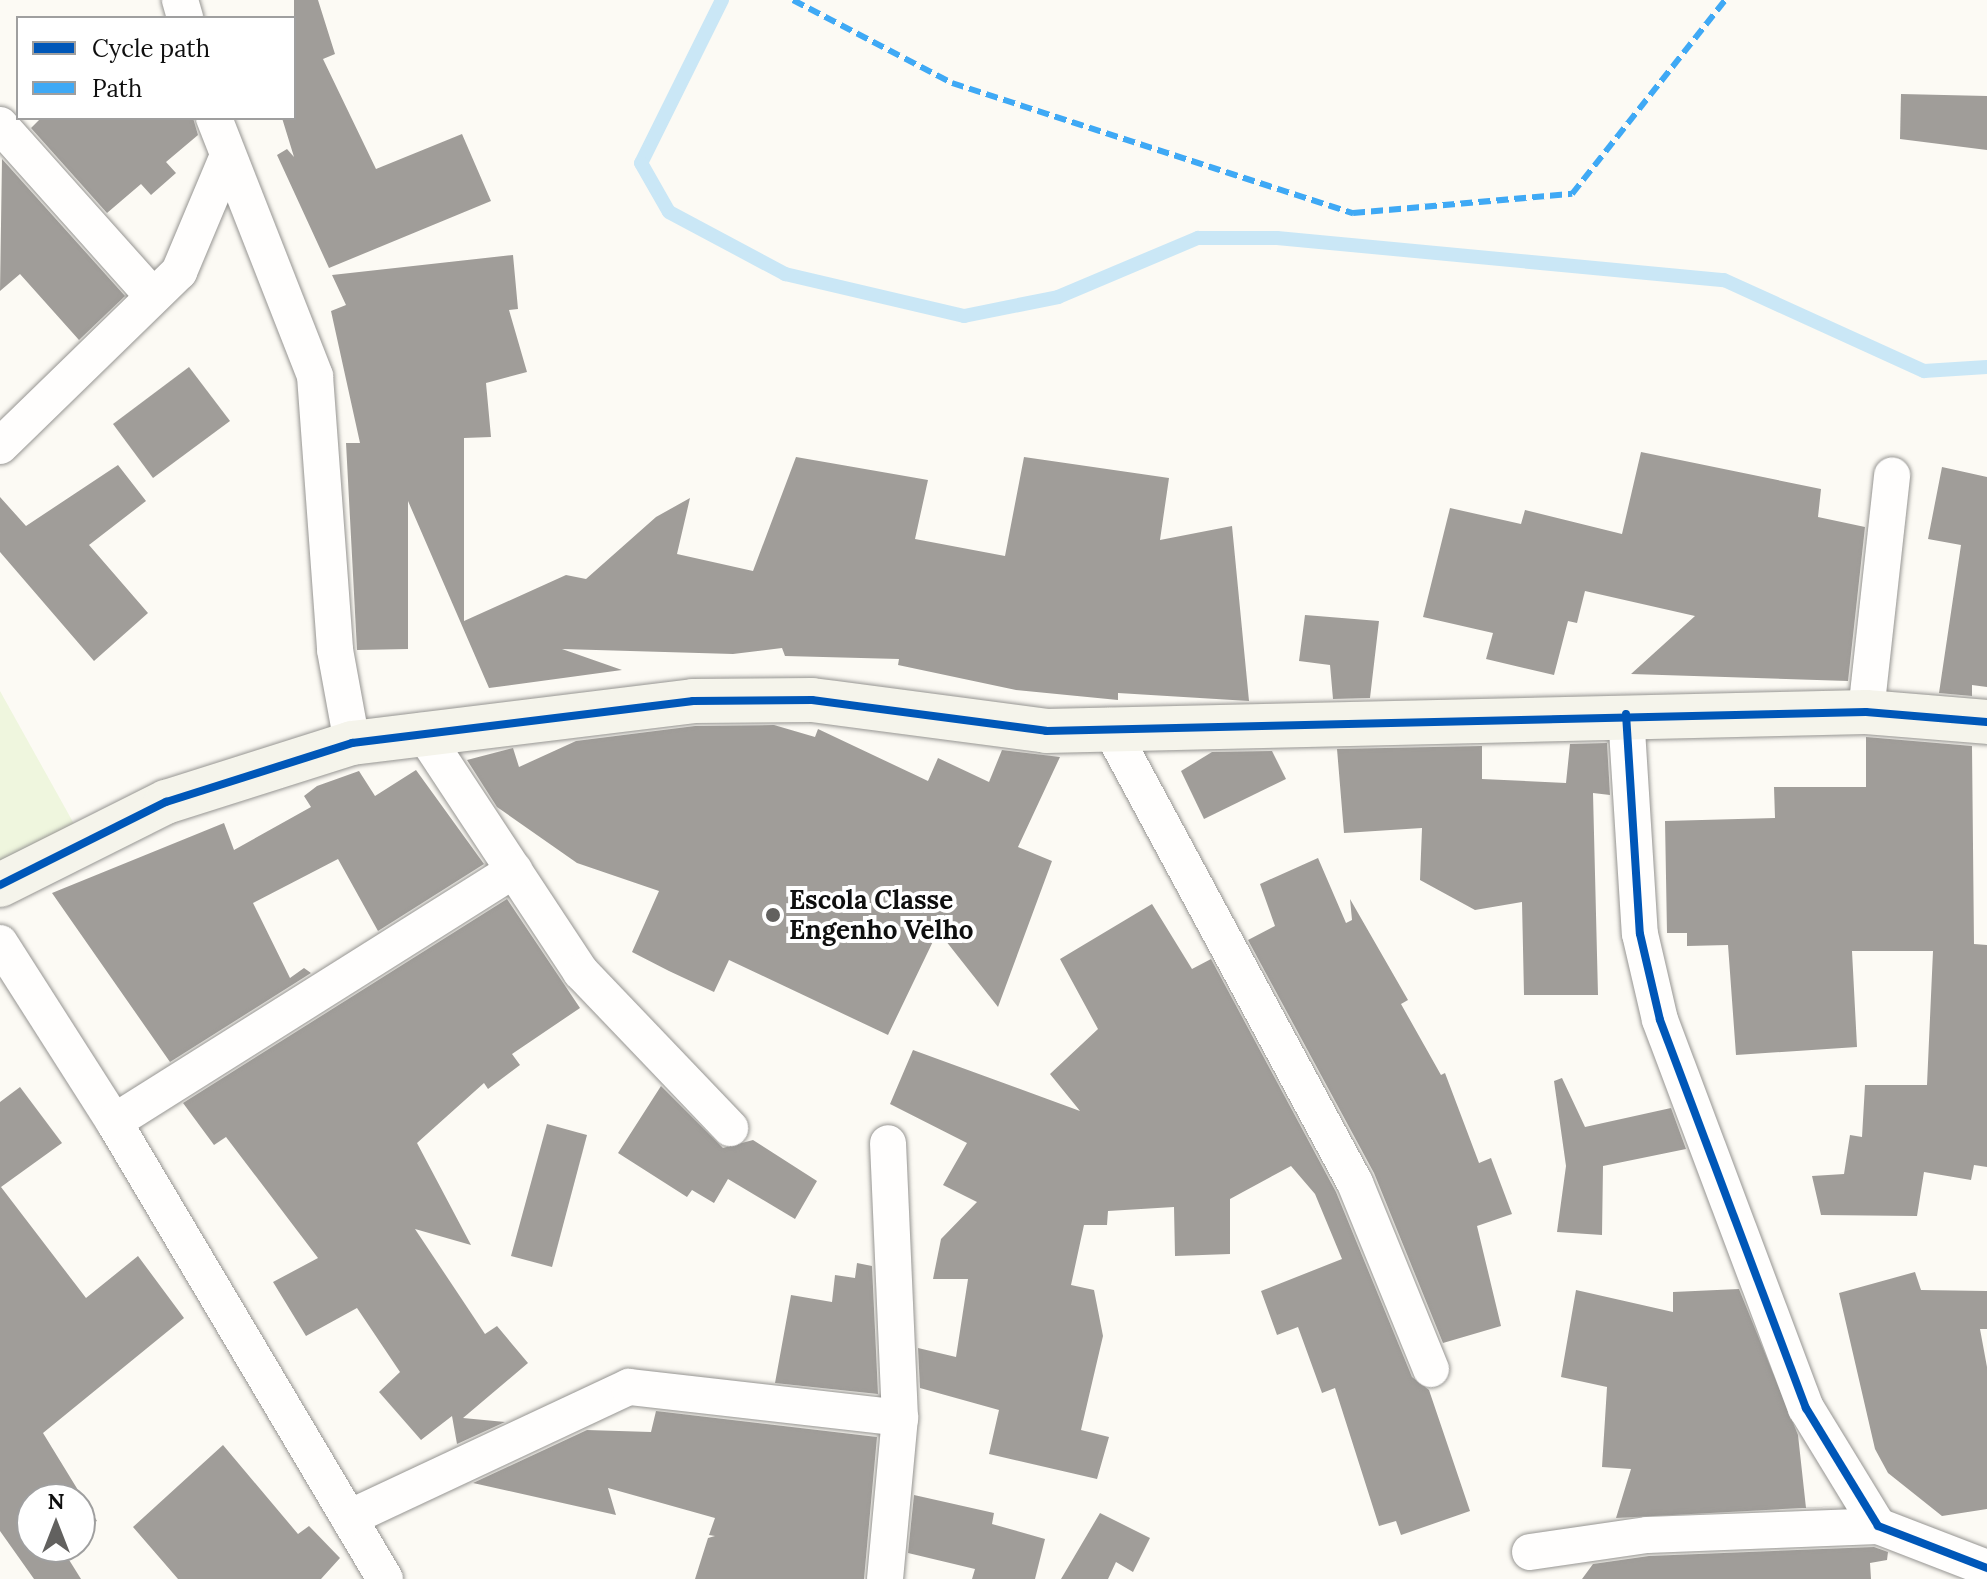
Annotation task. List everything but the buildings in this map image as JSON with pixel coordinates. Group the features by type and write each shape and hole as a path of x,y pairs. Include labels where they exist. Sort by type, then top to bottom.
{"street":[{"path":"215,120 226,160 315,376 335,650 352,743"},
{"path":"0,125 153,296"},
{"path":"0,446 179,272 226,160"},
{"path":"1866,712 1892,475"},
{"path":"0,885 166,802 352,743 422,731 693,701 797,700 1046,731 1109,726 1626,714 1866,712 1987,722"},
{"path":"1626,714 1640,934 1660,1020 1806,1408 1878,1526"},
{"path":"1109,726 1355,1183 1431,1369"},
{"path":"422,731 581,972 730,1128"},
{"path":"114,1122 514,870"},
{"path":"0,943 114,1122 385,1579"},
{"path":"885,1579 900,1418 888,1143"},
{"path":"349,1518 629,1387 900,1418"},
{"path":"1530,1552 1647,1535 1878,1526 1987,1568"}],"green space":[{"path":"0,691 78,831 0,873"}],"waterway":[{"path":"722,0 641,163 669,212 785,274 964,316 1058,297 1198,238 1277,238 1724,280 1924,371 1987,367"}],"marked path":[{"path":"793,0 952,83 1353,213 1572,194 1725,0"}],"cycle path":[{"path":"0,885 166,802 352,743 693,701 812,700 1046,731 1866,712 1987,722"},
{"path":"1626,714 1640,934 1660,1020 1806,1408 1878,1526 1987,1568"}],"place":[{"name":"Escola Classe Engenho Velho","path":"773,915"}]}
